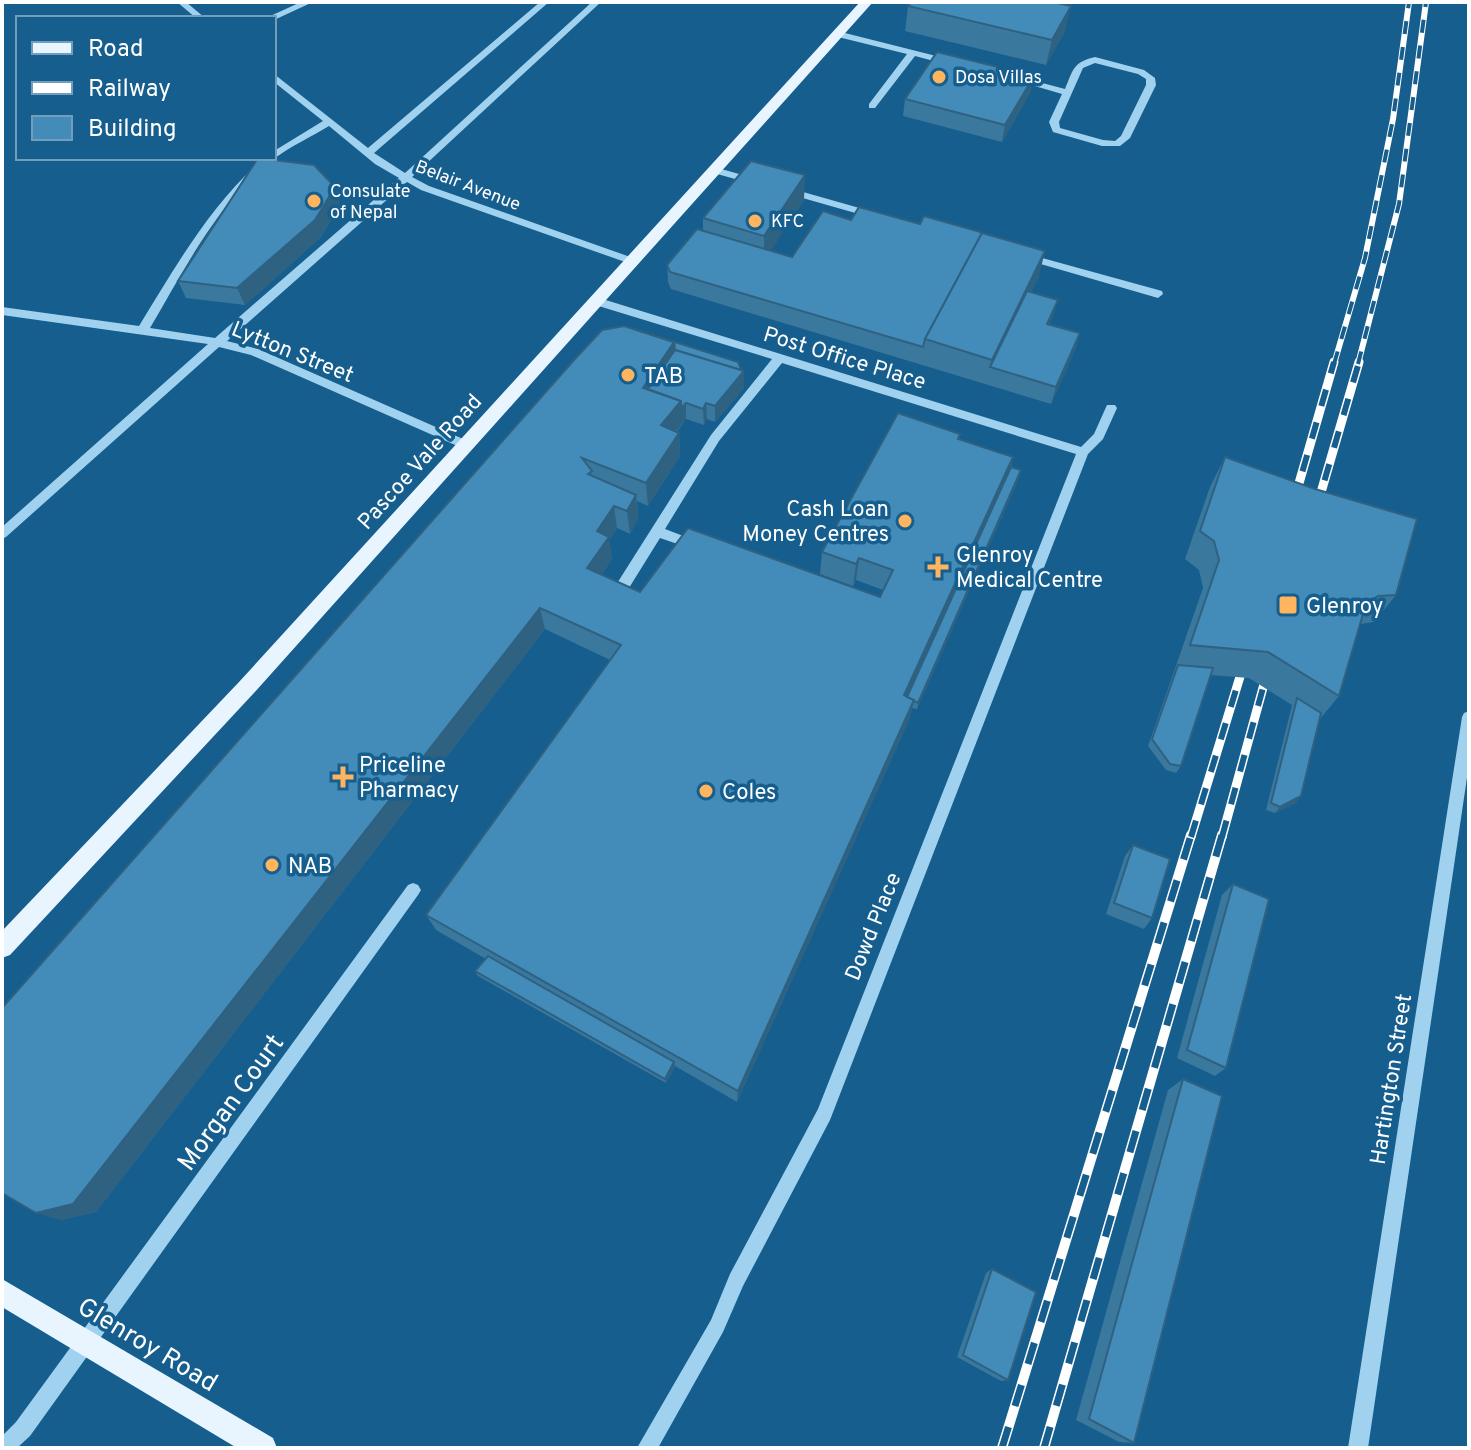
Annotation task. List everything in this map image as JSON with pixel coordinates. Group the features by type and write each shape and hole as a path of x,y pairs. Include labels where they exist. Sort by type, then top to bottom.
{"main road":[{"name":"Pascoe Vale Road","path":"2,947 246,688 867,2"},
{"name":"Glenroy Road","path":"2,1292 263,1448"}],"street":[{"path":"181,2 198,16"},
{"path":"275,16 309,2"},
{"path":"369,153 545,2"},
{"path":"2,534 405,178 597,2"},
{"path":"837,34 959,65"},
{"path":"872,106 913,53"},
{"path":"1095,60 1150,78 1151,85 1125,138 1117,144 1056,130 1056,114 1067,92 1085,62 1095,60"},
{"path":"1005,76 1067,92"},
{"name":"Belair Avenue","path":"276,79 405,178 425,188 632,261"},
{"path":"276,154 330,121"},
{"path":"142,331 223,203 245,177 267,160"},
{"path":"714,170 893,220"},
{"path":"1015,254 1158,294"},
{"name":"Post Office Place","path":"596,301 1083,452"},
{"name":"Lytton Street","path":"2,311 218,342 254,352 466,445"},
{"path":"613,600 715,438 779,358"},
{"name":"Dowd Place","path":"647,1448 717,1326 736,1280 824,1114 1083,452 1099,436 1111,408"},
{"path":"658,532 702,547"},
{"name":"Hartington Street","path":"1358,1448 1469,717"},
{"name":"Morgan Court","path":"3,1448 23,1429 413,890"}],"building":[{"path":"911,2 1053,2 1071,6 1052,40 908,6"},
{"path":"937,52 1034,76 1005,125 905,99"},
{"path":"257,160 314,165 335,187 315,220 237,288 178,281"},
{"path":"751,161 805,175 764,236 703,218"},
{"path":"859,207 920,224 924,216 984,233 923,347 670,272 667,265 697,229 792,257 823,211 851,220"},
{"path":"982,233 1045,251 992,360 925,339"},
{"path":"1027,291 1058,300 1047,324 1080,333 1056,387 990,367"},
{"path":"624,326 674,342 643,388 681,401 661,425 679,433 646,483 582,458 592,471 588,474 636,495 627,511 614,506 597,531 609,537 587,568 640,592 688,528 880,597 893,570 859,558 856,564 822,552 898,413 960,434 958,439 1013,457 904,695 914,700 738,1091 426,915 621,645 540,608 73,1204 36,1213 2,1193 2,1008 574,360 602,330"},
{"path":"634,329 738,362 741,370 675,350 674,342"},
{"path":"675,350 744,371 715,406 706,403 703,409 686,403 681,408 681,401 648,389"},
{"name":"Glenroy","path":"1225,457 1315,489 1417,519 1396,595 1378,596 1366,604 1339,696 1268,652 1190,645 1219,560 1214,541 1200,531"},
{"path":"1011,467 1021,470 918,703 907,697"},
{"path":"1178,665 1213,668 1181,766 1170,764 1152,739"},
{"path":"1297,698 1321,713 1301,796 1280,807 1271,803"},
{"path":"1133,845 1170,859 1152,918 1114,903"},
{"path":"1233,884 1269,899 1226,1068 1187,1050"},
{"path":"488,956 674,1062 665,1079 475,971"},
{"path":"1183,1079 1222,1096 1134,1443 1089,1419"},
{"path":"992,1269 1036,1292 1008,1380 963,1355"}],"railway":[{"path":"1334,364 1365,258 1393,119 1409,2"},
{"path":"1358,364 1399,204 1426,2"},
{"path":"1293,504 1334,362"},
{"path":"1315,513 1359,362"},
{"path":"1191,837 1246,657"},
{"path":"1222,837 1269,666"},
{"path":"1002,1448 1191,835"},
{"path":"1044,1448 1222,835"}],"place":[{"name":"Dosa Villas","path":"939,77"},
{"name":"Consulate of Nepal","path":"314,201"},
{"name":"KFC","path":"755,221"},
{"name":"TAB","path":"628,375"},
{"name":"Cash Loan Money Centres","path":"905,521"},
{"name":"Glenroy Medical Centre","path":"938,567"},
{"name":"Glenroy","path":"1288,605"},
{"name":"Priceline Pharmacy","path":"343,777"},
{"name":"Coles","path":"706,791"},
{"name":"NAB","path":"272,865"}]}
